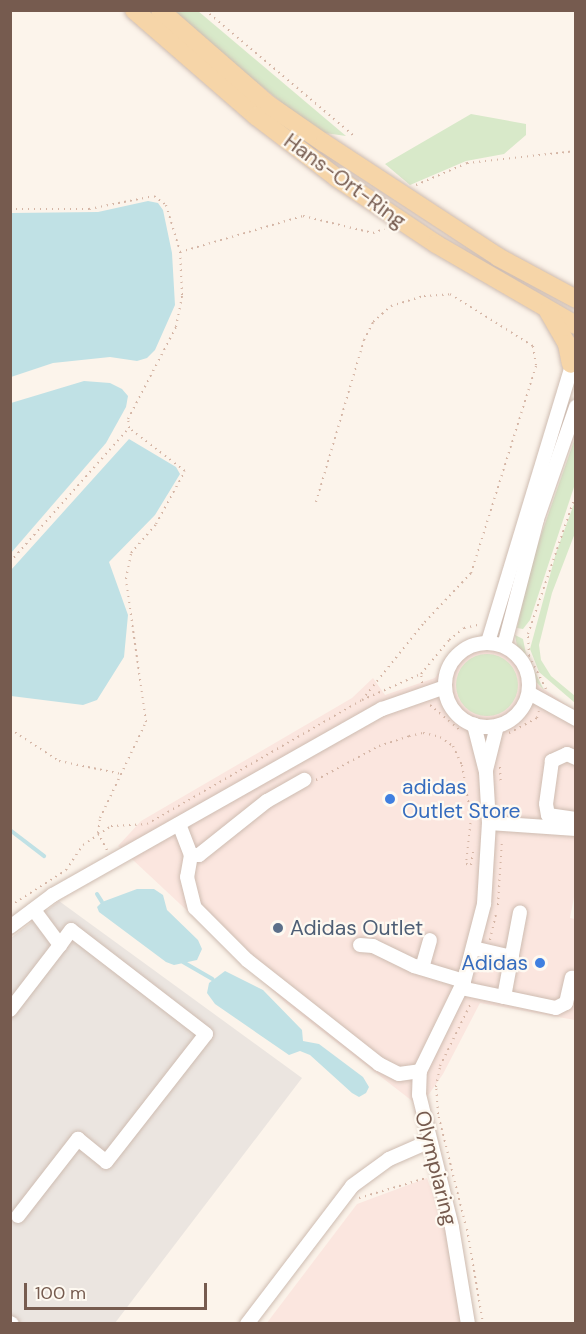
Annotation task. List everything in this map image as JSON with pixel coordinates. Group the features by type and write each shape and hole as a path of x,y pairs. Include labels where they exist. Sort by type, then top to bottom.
{"main road":[{"name":"Hans-Ort-Ring","path":"134,10 256,116 346,184 436,244 576,325"},
{"name":"Hans-Ort-Ring","path":"160,10 269,105 498,257 576,299"},
{"path":"547,309 573,359"}],"street":[{"path":"488,642 573,359"},
{"path":"504,646 537,519 576,407"},
{"path":"10,927 114,860 382,709 442,688 456,655 468,647 488,642 504,646 524,663 529,693 520,711 497,726 474,725 453,710 442,688"},
{"path":"529,693 576,719"},
{"name":"Olympiaring","path":"468,1323 458,1256 420,1112 420,1071 462,984 484,904 489,823 486,772 474,725"},
{"name":"Olympiaring","path":"486,772 497,726"},
{"path":"576,758 567,754 552,761 546,804 548,815 576,819"},
{"path":"191,855 199,855 267,801 308,782"},
{"path":"489,823 576,829"},
{"path":"179,824 191,855 187,877 195,908 247,960 379,1064 399,1074 420,1071"},
{"path":"34,910 60,945"},
{"path":"504,997 520,912"},
{"path":"10,1010 71,930 206,1034 106,1161 78,1139 13,1217"},
{"path":"418,967 426,939"},
{"path":"360,945 373,946 462,984 504,997 556,1008 566,1003 572,978"},
{"path":"473,948 512,957"},
{"path":"247,1323 352,1186 389,1159 428,1142"}],"path":[{"path":"205,10 354,136"},
{"path":"412,186 467,163 576,152"},
{"path":"10,209 89,209 154,196 166,205 180,252 182,295 176,327 128,419 129,428 185,471 156,524 131,553 126,579 146,722 100,818 98,833 114,860"},
{"path":"180,252 303,216 373,233 388,227"},
{"path":"316,502 364,340 373,322 391,306 424,296 450,294 533,346 536,366 471,573 423,624 362,700"},
{"path":"10,562 129,428"},
{"path":"10,906 66,870 82,845 98,833 111,826 147,824 362,700 421,674 464,628 479,624 494,626"},
{"path":"509,629 528,634"},
{"path":"421,674 424,694 431,708 460,730 470,744 478,744"},
{"path":"10,729 58,761 122,774"},
{"path":"308,782 379,746 423,733 440,737 453,746 462,765 471,817 466,864 471,865"},
{"path":"357,1198 454,1168"}],"shaded area":[{"path":"483,639 513,648 537,684 575,711 576,887 570,918 575,919 575,1020 480,1003 443,1074 420,1107 287,1004 118,846 141,821 352,698 373,678 385,695 435,678 452,653 469,641"},
{"path":"59,901 302,1078 115,1323 11,1324 11,938"},
{"path":"427,1178 449,1239 462,1323 266,1324 357,1204"}],"green space":[{"path":"169,11 198,11 346,136 318,132"},
{"path":"471,114 526,124 526,135 504,154 466,161 410,185 385,164"},
{"path":"575,438 575,484 530,620 523,629 517,628 532,561"},
{"path":"575,501 575,533 552,593 539,645 541,660 551,676 575,696 575,703 539,672 530,649 556,553"},
{"path":"515,635 523,639 526,654 544,690 531,677 518,652"},
{"path":"481,654 493,654 509,663 516,673 518,685 516,697 509,707 493,716 481,716 470,711 461,702 456,691 456,679 461,668 470,659"}],"water":[{"path":"148,201 158,203 163,210 172,253 175,305 155,350 147,358 137,361 110,357 53,363 11,377 11,213 98,212"},
{"path":"84,381 110,383 122,389 128,396 126,407 106,443 11,553 11,403"},
{"path":"129,439 176,467 180,474 155,515 109,562 128,615 124,657 97,700 83,705 11,696 11,570"},
{"path":"137,889 154,889 163,895 167,910 198,940 202,949 197,960 174,965 166,962 99,912 97,907 102,902"},
{"path":"225,971 263,990 302,1030 303,1041 319,1044 363,1077 369,1087 366,1093 359,1097 352,1093 310,1055 300,1051 289,1055 215,1004 207,993 209,983"}],"waterway":[{"path":"10,830 44,856"},
{"path":"97,894 102,902"},
{"path":"183,962 213,979"}],"place":[{"name":"adidas Outlet Store","path":"390,799"},
{"name":"Adidas Outlet","path":"278,928"},
{"name":"Adidas","path":"540,963"}]}
